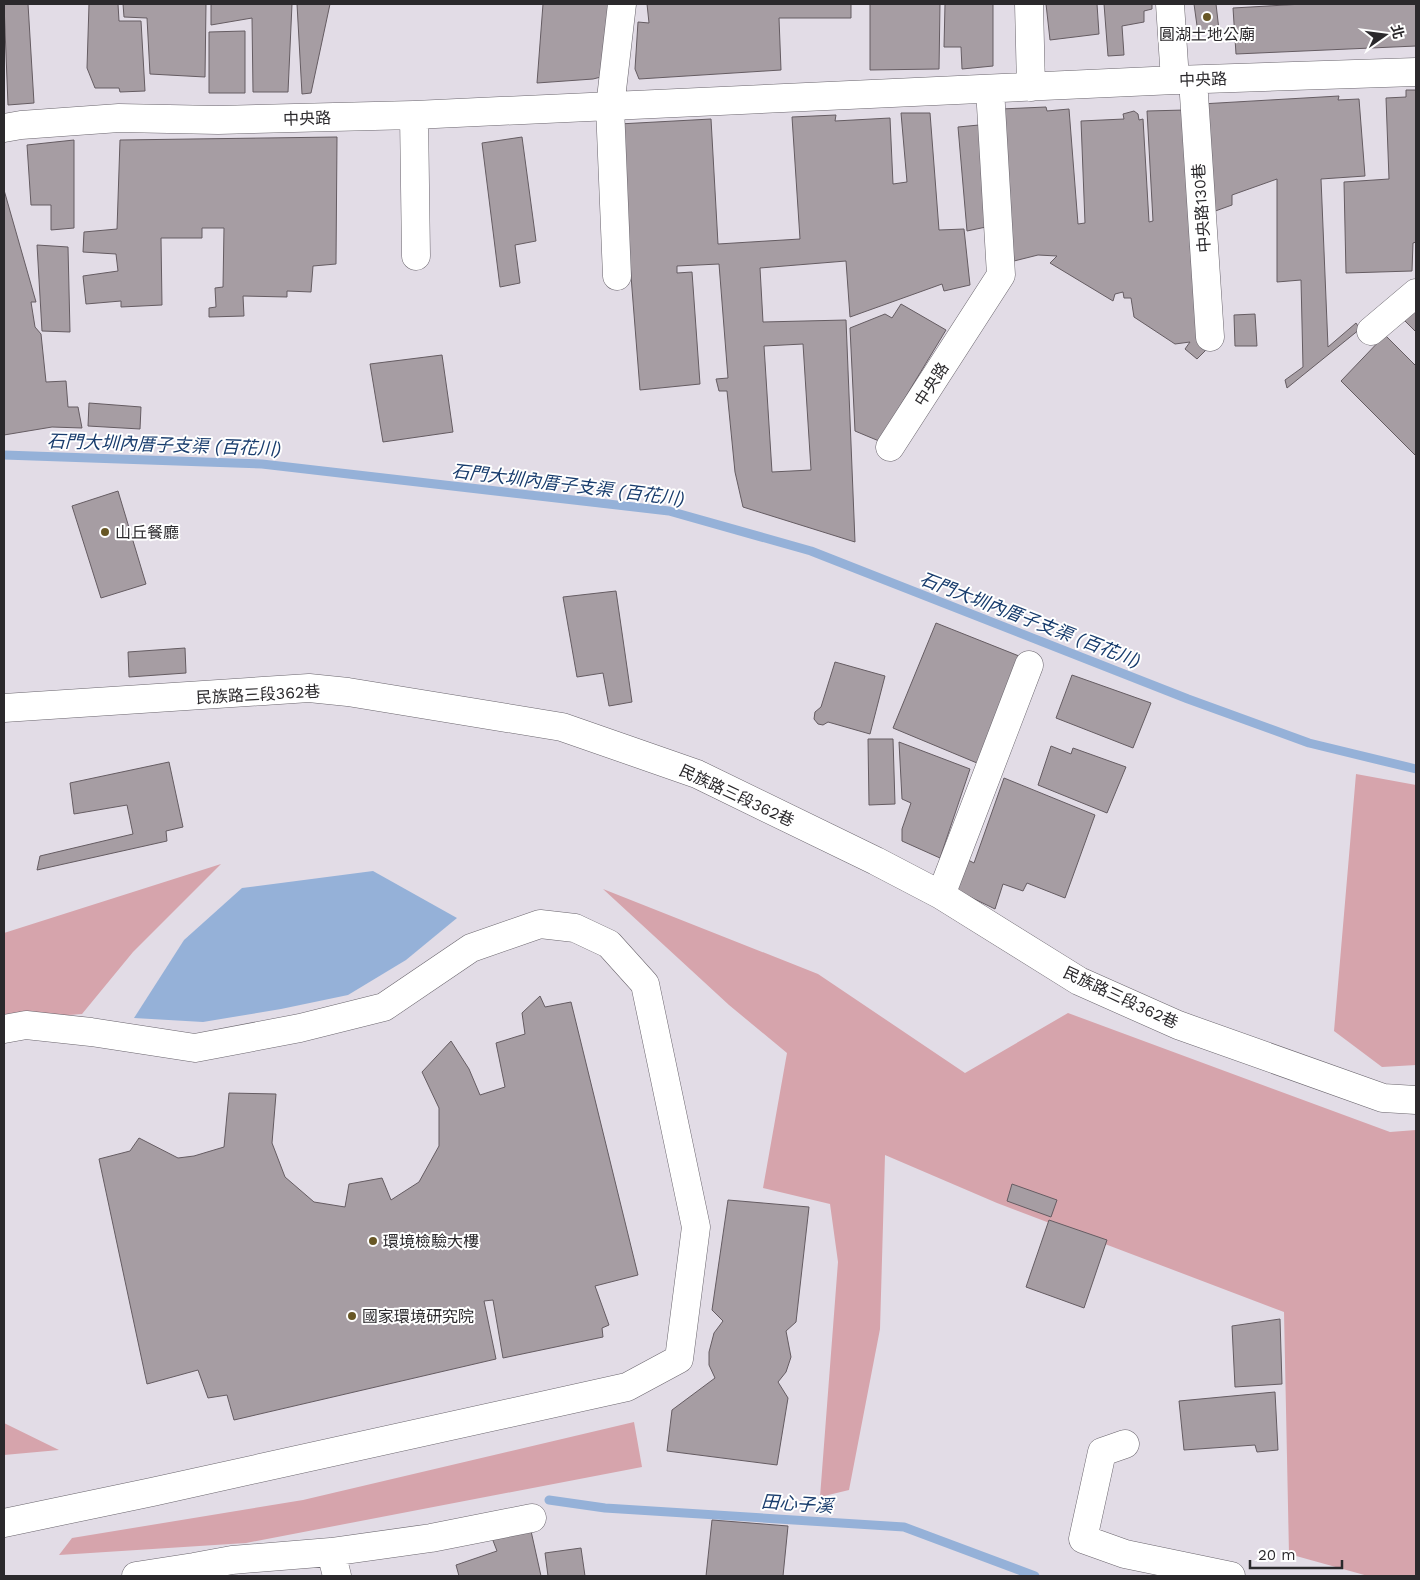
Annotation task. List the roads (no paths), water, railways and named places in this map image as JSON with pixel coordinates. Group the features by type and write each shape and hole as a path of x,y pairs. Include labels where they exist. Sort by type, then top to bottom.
{"street":[{"path":"617,276 610,107 622,4"},
{"path":"1029,4 1031,87"},
{"name":"中央路130巷","path":"1170,4 1184,80 1210,337"},
{"name":"中央路","path":"4,128 21,125 118,118 218,120 414,115 1184,80 1416,72"},
{"name":"中央路","path":"890,447 1001,275 990,89"},
{"path":"414,115 416,256"},
{"path":"1371,331 1416,293"},
{"path":"941,895 1029,665"},
{"name":"民族路三段362巷","path":"4,708 309,688 358,694 562,727 697,774 876,861 941,895 1079,981 1178,1025 1383,1098 1416,1100"},
{"path":"4,1029 26,1025 91,1032 195,1048 300,1028 384,1007 470,948 540,924 575,928 609,944 645,984 696,1227 679,1359 627,1387 4,1523"},
{"path":"1125,1444 1102,1452 1083,1539 1125,1554 1231,1576"},
{"path":"136,1576 232,1560 334,1564 431,1538 532,1518"}],"water":[{"path":"373,871 457,918 406,960 348,995 203,1022 134,1018 184,940 242,888"}],"waterway":[{"name":"石門大圳內厝子支渠 (百花川)","path":"4,455 262,464 669,511 811,551 1188,699 1309,743 1416,769"},
{"name":"田心子溪","path":"549,1500 605,1508 904,1527 1035,1576"}],"place":[{"name":"圓湖土地公廟","path":"1207,17"},
{"name":"山丘餐廳","path":"105,532"},
{"name":"環境檢驗大樓","path":"373,1241"},
{"name":"國家環境研究院","path":"352,1316"}]}
